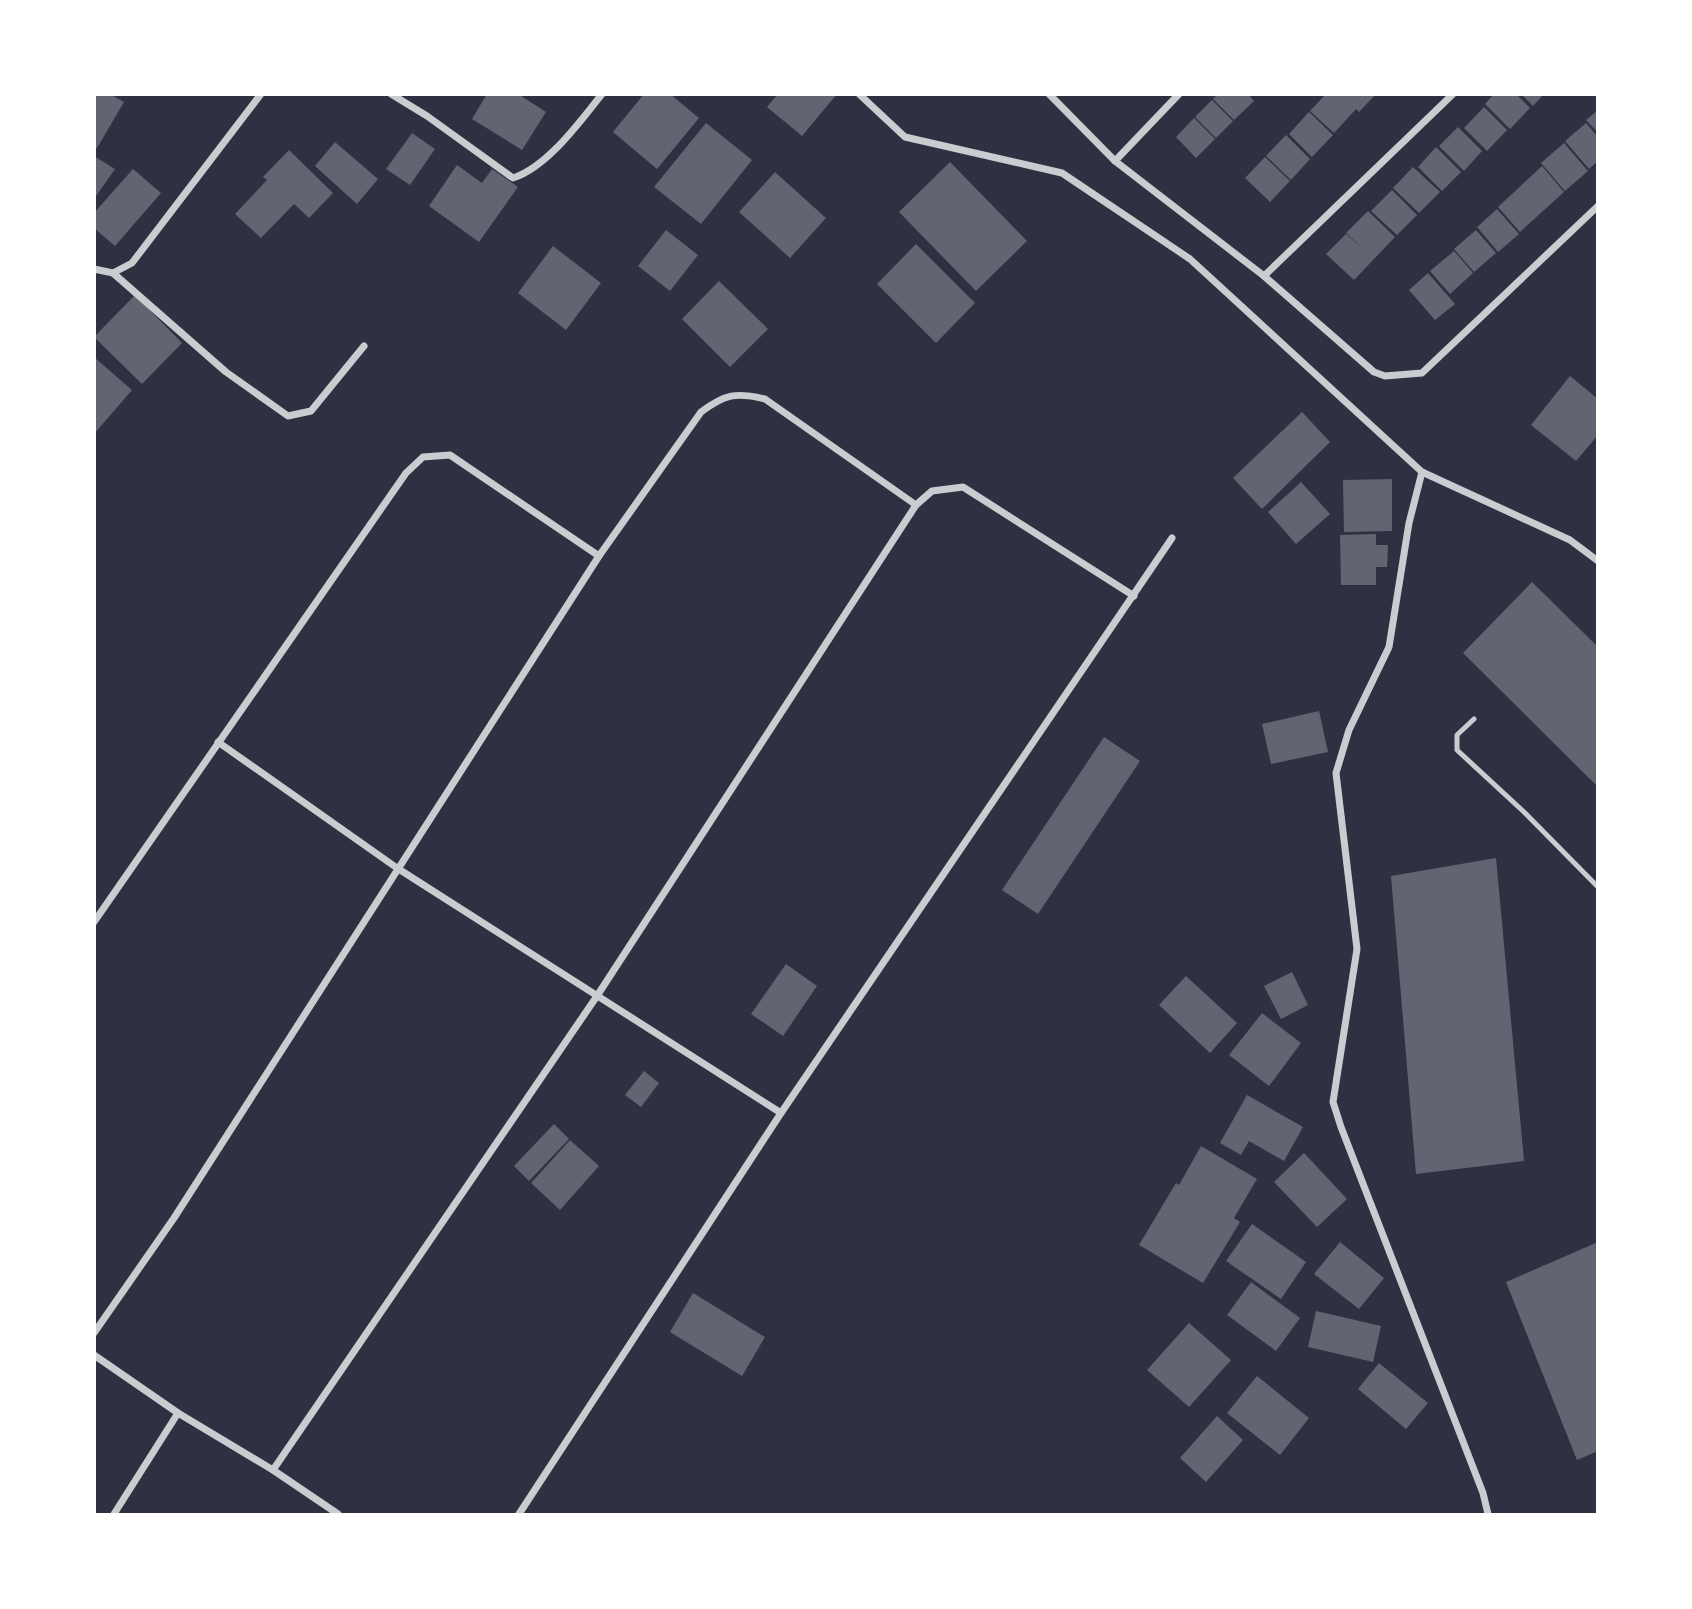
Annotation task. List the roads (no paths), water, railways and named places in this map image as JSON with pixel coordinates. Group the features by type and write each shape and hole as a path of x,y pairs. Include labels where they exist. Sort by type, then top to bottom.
{"street":[{"path":"113,272 132,263 261,94"},
{"path":"391,94 427,116 513,178 527,173 551,152 602,94"},
{"path":"859,94 905,137 1062,173 1190,258 1422,472 1570,540 1598,561"},
{"path":"1049,94 1115,161 1264,276 1374,372 1385,376 1422,373 1598,206"},
{"path":"1115,161 1179,94"},
{"path":"1264,276 1453,94"},
{"path":"94,269 113,272 226,372 288,416 311,411 364,346"},
{"path":"94,1333 174,1218 599,556 701,412 719,398 745,394 765,399 916,505"},
{"path":"94,922 406,473 422,457 450,455 599,556"},
{"path":"1422,472 1409,523 1389,647 1349,730 1336,774 1357,949 1333,1102 1483,1493 1488,1514"},
{"path":"273,1470 597,996 916,505 932,491 963,487 1134,596"},
{"path":"519,1514 781,1112 1172,538"},
{"path":"218,742 397,868 781,1112"},
{"path":"94,1355 178,1413 273,1470 338,1514"},
{"path":"114,1514 178,1413"}],"lane":[{"path":"1474,719 1458,735 1457,750 1524,812 1598,887"}]}
